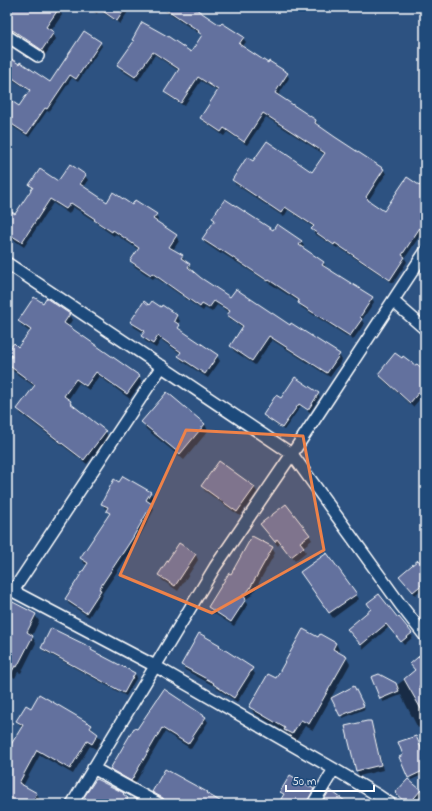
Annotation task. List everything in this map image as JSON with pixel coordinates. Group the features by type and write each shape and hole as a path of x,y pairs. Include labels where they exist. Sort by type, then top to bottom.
{"street":[{"path":"7,36 38,56"},
{"path":"72,804 215,567 292,454 425,252"},
{"path":"7,263 292,454 400,604 425,636"},
{"path":"393,301 425,329"},
{"path":"162,366 10,589 155,666 334,769 391,804"},
{"path":"93,768 159,804"},
{"path":"313,804 334,769"}],"highlighted area":[{"path":"186,430 303,436 324,550 212,613 120,575"}],"building":[{"path":"7,7 60,7 46,27 54,32 42,50 14,31 7,29"},
{"path":"97,7 126,7 117,21"},
{"path":"163,7 193,7 220,25 222,23 244,37 239,44 268,63 269,61 288,73 275,93 316,120 315,123 335,137 384,169 366,197 368,200 384,211 407,177 425,189 425,220 402,255 405,257 390,280 335,243 334,245 311,229 314,226 285,207 281,213 232,180 247,157 253,161 267,141 312,172 325,153 263,113 244,142 224,128 221,132 200,118 218,90 198,77 181,103 164,92 179,69 153,52 135,77 117,65 134,41 132,40 142,22 169,37 191,52 202,35 198,32 199,31"},
{"path":"84,31 101,42 76,79 70,75 47,109 45,108 27,134 7,121 7,98 19,106 30,90 7,74 7,56 19,64 20,62 50,82"},
{"path":"70,164 86,175 80,184 107,202 113,192 132,205 135,200 157,214 153,219 177,235 169,247 183,255 181,258 190,264 188,267 201,278 230,297 236,289 290,325 291,323 340,354 327,373 269,336 252,361 230,346 243,326 227,315 230,311 214,301 209,308 202,304 200,307 152,273 151,275 130,261 139,248 113,230 112,232 71,203 66,209 50,199 22,242 7,233 7,209 15,214 33,187 29,185 40,169 58,181"},
{"path":"225,199 273,230 277,224 302,241 299,245 324,262 322,265 373,297 360,317 362,319 350,336 298,303 299,300 269,280 268,281 220,249 219,250 202,239 215,220 212,218"},
{"path":"34,297 43,303 46,298 70,314 64,323 140,376 127,394 96,372 86,386 76,379 64,396 71,401 70,403 106,431 84,460 17,409 35,385 7,364 12,356 7,352 14,343 18,347 31,330 18,321"},
{"path":"144,301 149,305 152,301 161,307 162,305 177,315 174,321 180,325 178,328 218,355 205,374 178,356 181,352 158,336 153,344 141,336 145,331 130,322"},
{"path":"395,353 402,358 403,356 415,365 417,364 425,371 425,385 410,403 378,374"},
{"path":"295,377 319,393 308,410 299,404 282,428 263,415 276,395 281,398"},
{"path":"167,392 205,424 180,454 141,422"},
{"path":"219,461 255,487 237,512 201,486"},
{"path":"123,476 151,492 146,500 152,504 132,539 99,589 101,590 86,613 65,599 88,563 80,558 110,513 106,511 108,507 101,504 114,479 119,482"},
{"path":"286,504 310,535 300,542 304,547 291,557 277,539 275,542 260,524"},
{"path":"252,536 273,547 249,590 243,595 246,599 231,622 208,607 229,573 231,574"},
{"path":"179,543 196,554 175,586 158,575"},
{"path":"327,553 357,594 329,613 300,572"},
{"path":"418,560 425,568 425,582 413,592 399,576"},
{"path":"379,594 412,633 401,642 386,624 361,645 347,629 371,609 367,603"},
{"path":"7,599 36,614 27,632 33,636 17,667 15,666 7,680"},
{"path":"51,628 92,648 91,650 135,673 124,693 41,648"},
{"path":"303,629 318,637 320,634 336,643 333,649 347,657 309,724 301,720 292,734 284,730 285,728 249,707 268,674 276,678"},
{"path":"199,633 220,645 219,646 253,668 234,698 213,684 214,683 181,665"},
{"path":"425,651 425,683 419,686 425,696 425,716 404,679 415,670 410,664"},
{"path":"379,674 396,683 399,691 380,699 371,677"},
{"path":"354,686 364,706 340,716 331,698"},
{"path":"164,689 206,717 188,744 162,728 131,781 110,769 134,728 137,729"},
{"path":"39,694 92,725 90,728 98,734 92,744 87,741 70,769 37,750 19,783 37,793 31,804 14,804 7,800 7,751 23,725 16,721 26,705 31,708"},
{"path":"371,721 381,765 356,771 345,726"},
{"path":"416,736 425,757 425,770 408,778 399,757 403,755 398,742"},
{"path":"165,769 207,792 206,793 225,804 166,803 163,798 152,792"},
{"path":"290,775 314,789 306,804 278,804 284,794 280,792"},
{"path":"96,779 124,793 123,794 128,798 125,804 96,804 84,797"},
{"path":"408,779 421,790 409,804 407,804 395,793"},
{"path":"330,790 349,804 321,804"}]}
